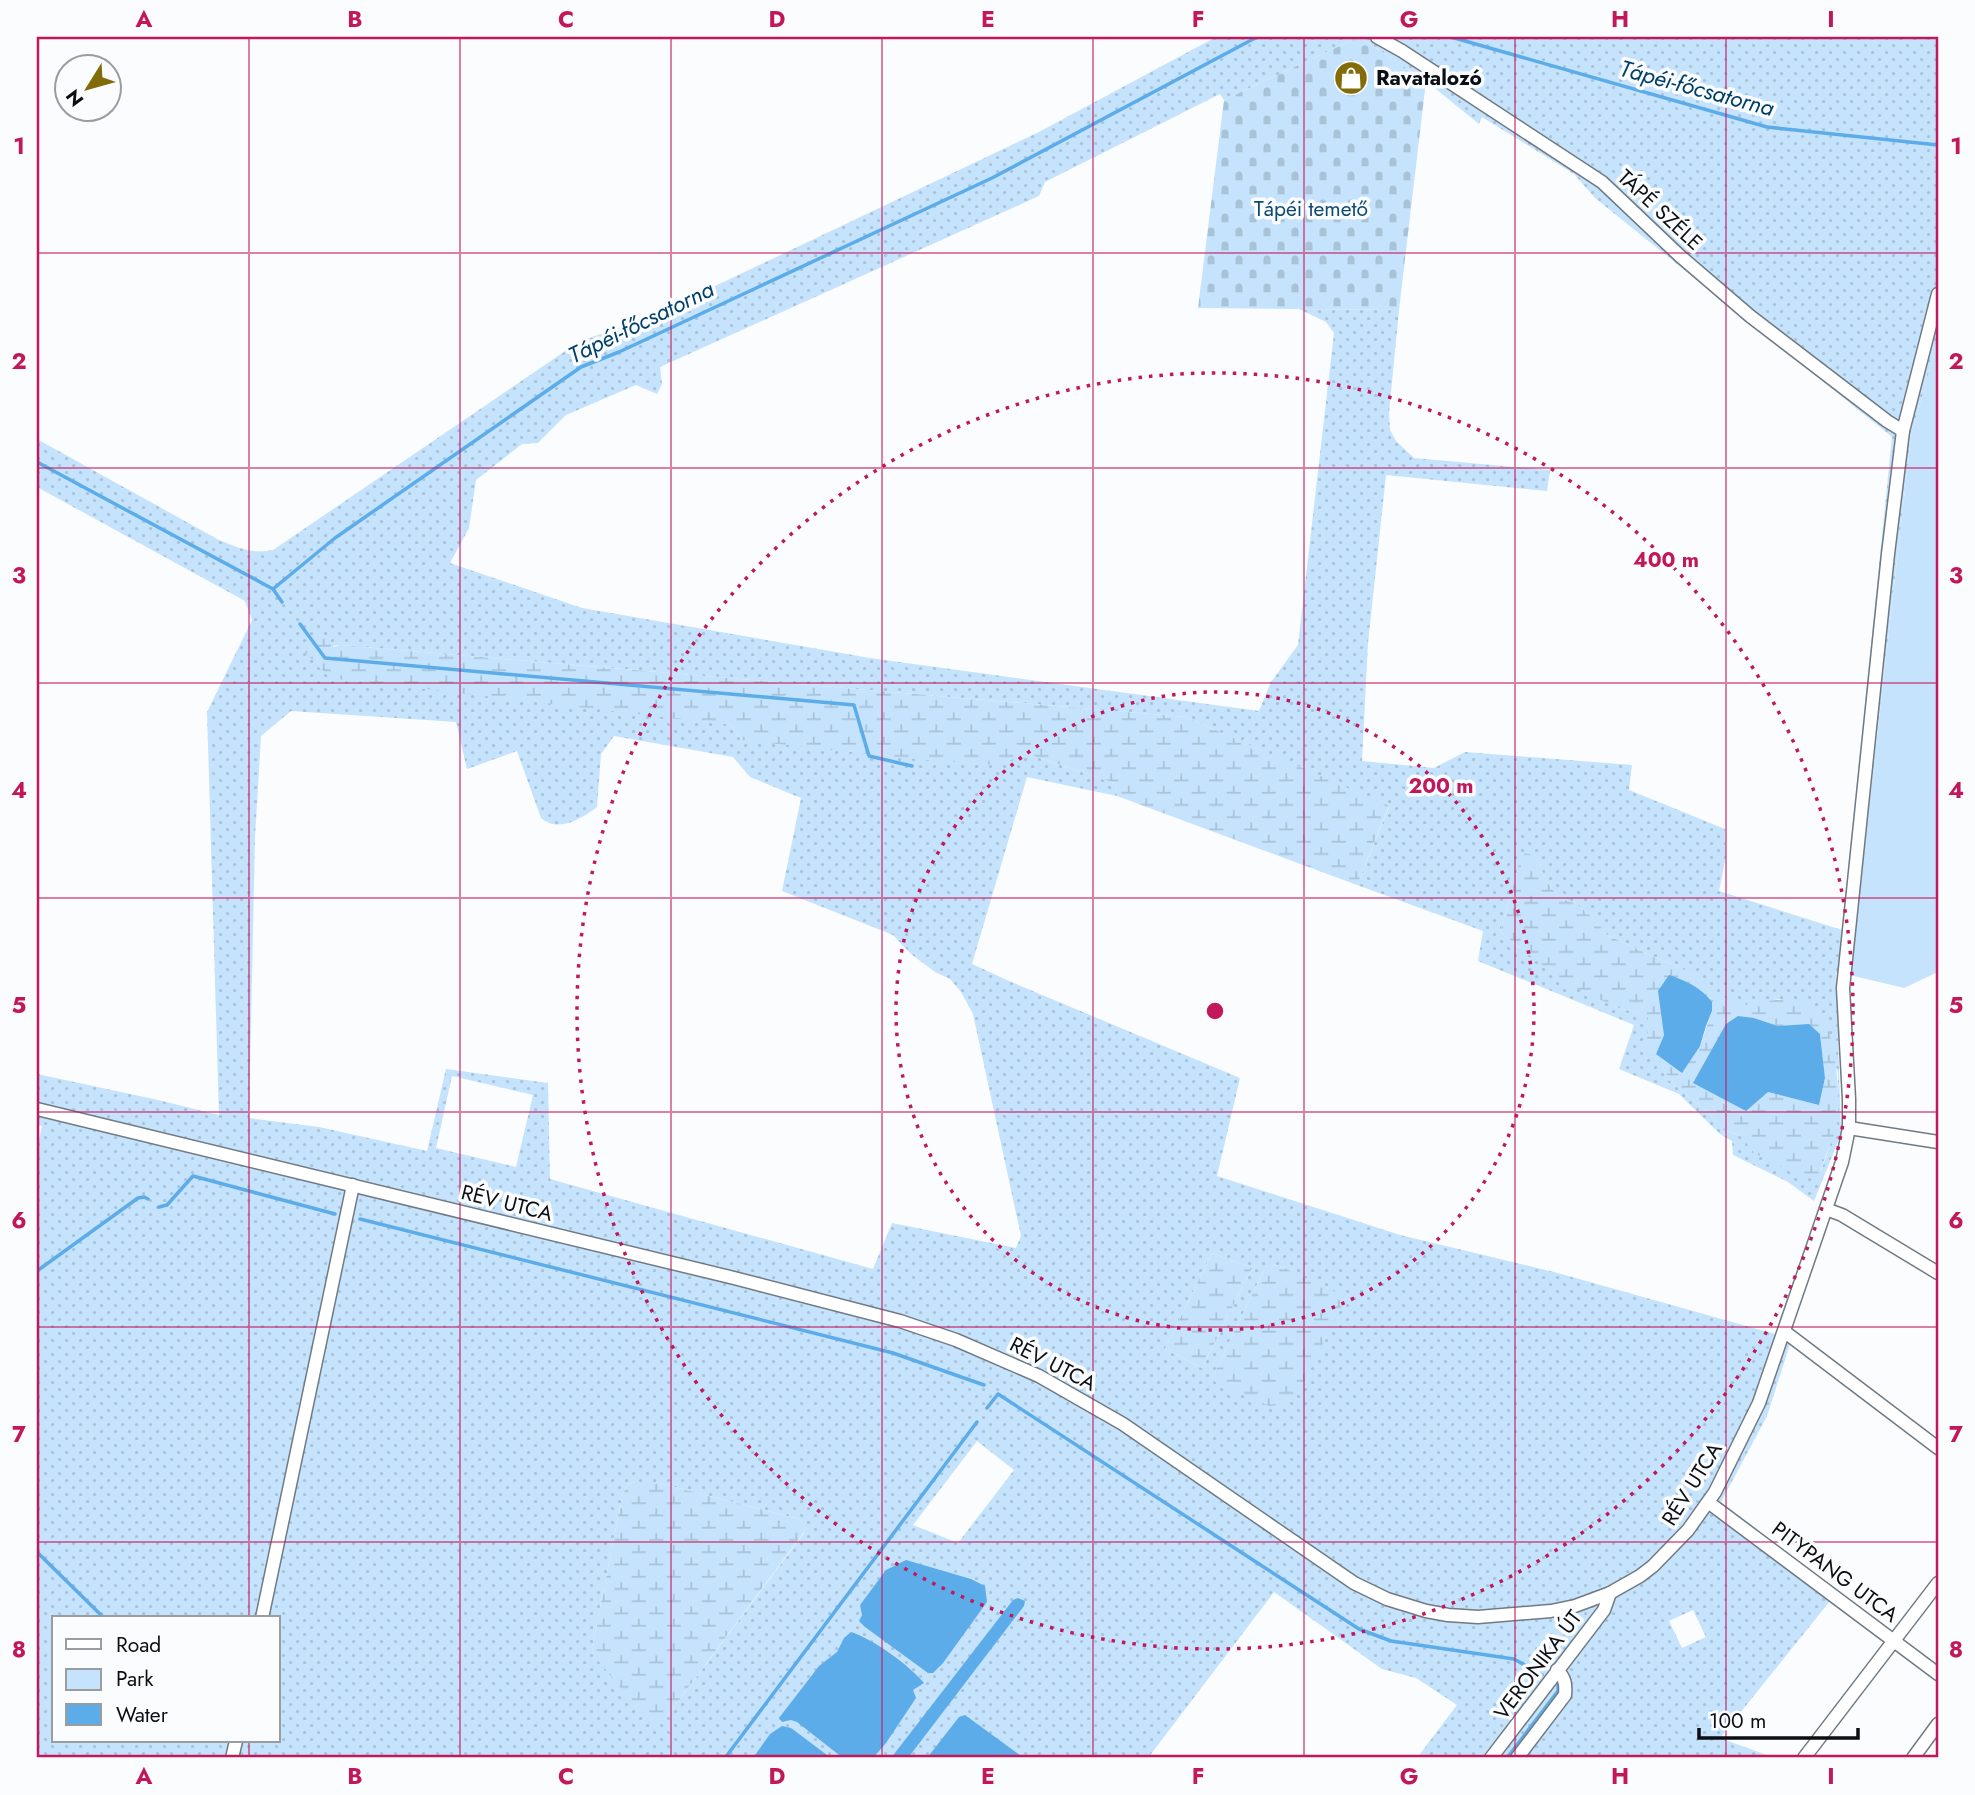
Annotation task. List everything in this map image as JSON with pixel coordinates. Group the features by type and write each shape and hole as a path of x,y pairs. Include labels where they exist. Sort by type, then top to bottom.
{"street":[{"name":"TÁPÉ SZÉLE","path":"1377,37 1602,182 1680,256 1750,316 1886,421 1903,431"},
{"name":"RÉV UTCA","path":"37,1109 734,1278 900,1321 956,1340 1039,1376 1122,1424 1354,1583 1387,1599 1426,1611 1478,1617 1551,1611 1575,1606 1610,1593 1640,1576 1666,1554 1689,1530 1708,1502 1759,1403 1842,1161 1849,1128 1843,988 1888,554 1903,431 1938,294"},
{"path":"1849,1128 1938,1142"},
{"path":"262,1616 353,1185"},
{"path":"1826,1209 1842,1215 1938,1273"},
{"path":"1785,1332 1938,1448"},
{"name":"PITYPANG UTCA","path":"1708,1502 1938,1674"},
{"path":"1804,1758 1938,1583"},
{"name":"VERONIKA ÚT","path":"1491,1758 1604,1610 1610,1593"},
{"path":"1522,1757 1565,1695 1563,1675 1557,1670"},
{"path":"1913,1758 1938,1724"}],"green space":[{"path":"1216,37 1359,37 1938,37 1938,340 1911,437 1850,975 1836,973 1841,1134 1814,1201 1788,1182 1733,1155 1732,1141 1720,1134 1679,1094 1619,1069 1634,1025 1478,961 1483,931 1357,885 1389,807 1186,717 340,645 303,650 731,725 742,740 1024,753 1115,783 1117,796 1027,777 972,964 1240,1078 1217,1176 1400,1235 1554,1272 1775,1334 1791,1341 1767,1416 1721,1502 1838,1591 1720,1738 1775,1758 1417,1758 1457,1705 1416,1678 1382,1669 1274,1592 1148,1758 37,1758 37,1149 42,1126 37,1125 37,1074 219,1115 207,712 252,620 245,601 37,487 37,439 219,540 252,551 273,550 580,341 646,319 1039,132","holes":["1359,37 1426,81 1479,124 1482,117 1574,174 1595,198 1892,437 1842,930 1719,891 1726,856 1725,829 1629,790 1632,765 1465,752 1434,768 1362,761 1368,643 1386,475 1547,491 1550,470 1414,458 1396,441 1390,430 1389,413 1399,310 1299,309 1326,322 1334,333 1298,645 1271,682 1259,711 870,658 582,608 450,563 469,528 476,480 522,444 538,443 566,415 636,385 657,394 662,384 660,367 1039,196 1045,182 1220,94 1224,100","291,711 456,722 467,769 517,751 541,818 555,824 577,820 597,807 601,754 614,736 733,757 750,777 801,798 782,891 893,935 911,954 935,972 950,979 973,1014 1021,1236 1016,1248 892,1223 873,1269 550,1179 548,1083 446,1069 427,1151 319,1127 249,1118 255,837 261,736","1539,863 1545,879 1559,898 1575,903 1592,917 1607,935 1678,966 1738,1007 1779,999 1816,1010 1825,1023 1838,1074 1837,1124 1821,1171 1755,1153 1740,1135 1723,1130 1711,1115 1669,1080 1662,1064 1648,1048 1649,1016 1615,1007 1528,954 1500,932 1518,869","452,1076 533,1095 516,1167 436,1148","1212,1253 1252,1268 1202,1368 1165,1349","1272,1265 1280,1266 1346,1298 1211,1380 1264,1270","977,1441 1014,1470 958,1543 913,1525","655,1482 799,1519 805,1525 804,1533 665,1719 595,1657 592,1648 623,1493 629,1484","1693,1610 1706,1637 1682,1648 1669,1621"]},
{"name":"Tápéi temető","path":"1359,37 1426,81 1399,310 1198,308 1224,100"},
{"path":"1938,340 1938,972 1904,988 1850,975 1911,437"},
{"path":"320,635 334,647 340,645 1186,717 1389,806 1357,885 1117,796 1115,783 1024,753 1002,765 924,760 742,740 731,725 330,678 303,650"},
{"path":"1521,853 1530,854 1539,863 1545,879 1559,898 1575,903 1592,917 1607,935 1678,966 1738,1006 1789,1000 1809,1004 1817,1010 1829,1032 1833,1047 1838,1113 1836,1128 1821,1169 1814,1178 1804,1178 1754,1153 1740,1135 1723,1130 1711,1115 1669,1080 1662,1064 1647,1048 1648,1016 1615,1007 1564,982 1500,932","holes":["1712,1011 1700,1046 1656,1054 1664,1035","1754,1018 1778,1026 1793,1026 1820,1034 1825,1078 1819,1104 1768,1092"]},
{"path":"1212,1253 1252,1268 1202,1368 1165,1349"},
{"path":"1271,1265 1280,1266 1346,1297 1299,1393 1279,1405 1269,1406 1211,1380 1264,1270"},
{"path":"655,1482 799,1519 805,1525 804,1532 658,1725 649,1722 595,1657 592,1648 623,1493 629,1484"}],"water":[{"path":"1669,975 1693,985 1712,1002 1712,1011 1700,1046 1682,1073 1656,1054 1664,1035 1658,991"},
{"path":"1738,1016 1778,1026 1809,1024 1820,1034 1825,1078 1819,1105 1768,1092 1746,1111 1693,1083 1726,1024"},
{"path":"906,1560 971,1579 985,1586 987,1602 933,1673 928,1673 859,1621 862,1615 860,1605 886,1570"},
{"path":"1018,1598 1025,1601 1024,1606 908,1758 891,1758 1013,1600"},
{"path":"851,1632 890,1653 924,1683 913,1690 916,1698 873,1758 843,1758 797,1722 782,1722 779,1718 819,1666 837,1652 844,1638"},
{"path":"965,1715 1024,1758 927,1758 959,1717"},
{"path":"782,1726 791,1728 831,1758 753,1758 770,1734"}],"waterway":[{"name":"Tápéi-főcsatorna","path":"273,589 335,538 581,367 619,352 992,178 1257,37"},
{"name":"Tápéi-főcsatorna","path":"1451,37 1767,127 1938,145"},
{"name":"Tápéi-főcsatorna","path":"37,462 273,589 282,602"},
{"path":"300,624 325,658 854,705 869,756 912,766"},
{"path":"159,1207 167,1205 193,1176 335,1214"},
{"path":"37,1271 138,1198 148,1199"},
{"path":"360,1219 893,1353 984,1385"},
{"path":"987,1408 998,1394 1359,1629 1391,1641 1514,1659 1542,1675"},
{"path":"725,1758 977,1422"},
{"path":"37,1552 102,1616"},
{"path":"1507,1758 1558,1691 1558,1686"}],"place":[{"name":"Ravatalozó","path":"1351,78"}]}
